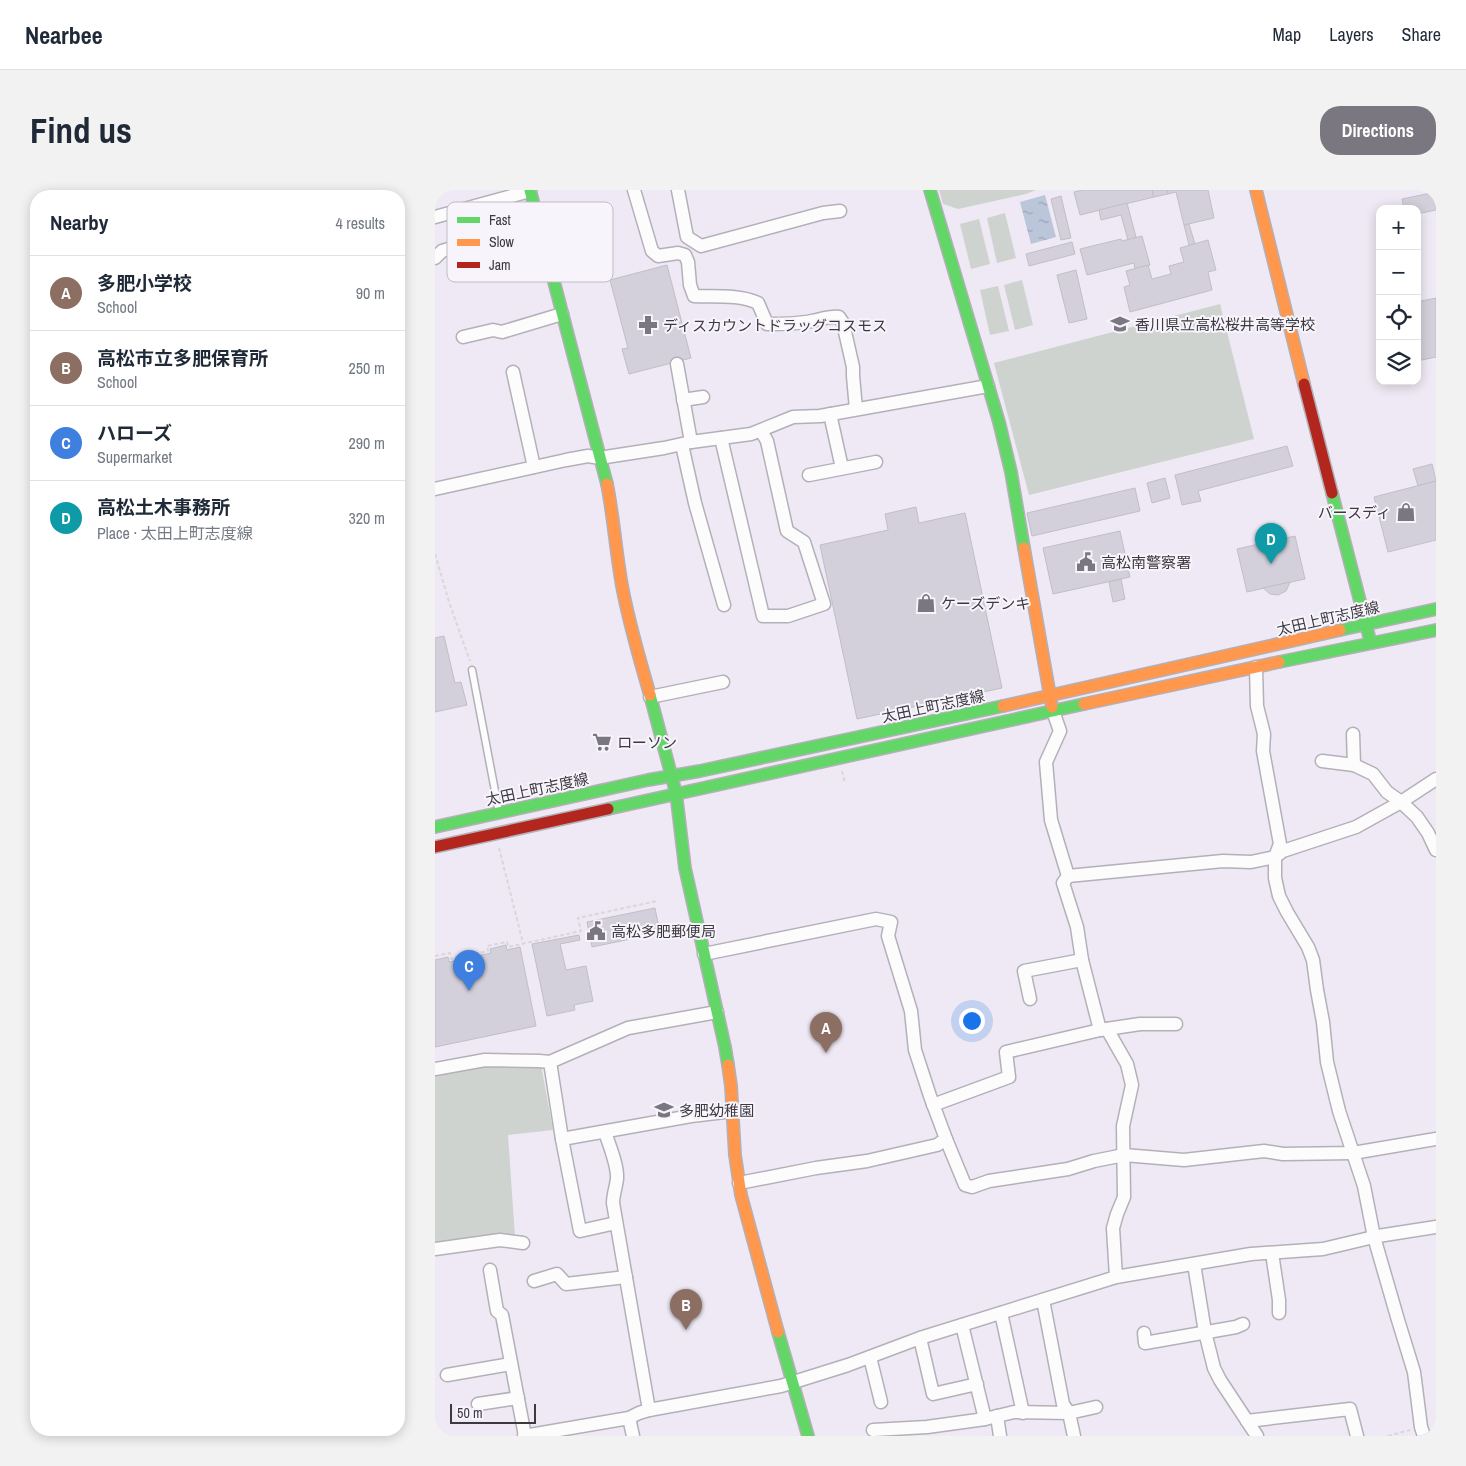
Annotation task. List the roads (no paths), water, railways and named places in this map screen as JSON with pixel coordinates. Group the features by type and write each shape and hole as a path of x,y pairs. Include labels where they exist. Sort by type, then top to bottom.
{"street":[{"path":"488,202 530,190"},
{"path":"634,190 652,251 658,256 678,253 685,255 690,285 694,296 733,297 753,301 758,303 767,324 788,324 831,316 839,317 843,323 853,367 856,409"},
{"path":"669,190 675,218"},
{"path":"678,190 687,237 701,246 823,213 840,211"},
{"path":"930,190 999,422 1011,472 1050,696 1060,731 1046,762 1051,820 1069,876"},
{"path":"1256,190 1371,644"},
{"path":"435,258 442,251 447,249"},
{"path":"554,282 612,510 623,591 676,794 685,868 725,1047 731,1086 735,1155 741,1195 808,1436"},
{"path":"463,337 493,330 502,332 562,314"},
{"path":"677,364 695,503 724,605"},
{"path":"513,372 534,467"},
{"path":"435,489 588,456 600,458 751,434 793,417 830,414 988,386"},
{"path":"683,400 703,397"},
{"path":"830,414 842,468"},
{"path":"721,438 763,616 788,616 824,604 805,542 787,530 767,441 761,431"},
{"path":"809,475 876,462"},
{"name":"太田上町志度線","path":"435,826 1050,696 1436,609"},
{"name":"太田上町志度線","path":"435,847 1238,670 1436,630"},
{"path":"1235,654 1238,670"},
{"path":"1255,667 1257,706 1264,734 1263,751 1280,844 1275,857 1275,878 1279,896 1309,947 1313,960 1327,1062 1339,1111 1364,1186 1374,1237 1397,1320 1414,1372 1421,1427 1424,1436"},
{"path":"650,698 723,682"},
{"path":"1353,734 1354,765"},
{"path":"1322,761 1354,765 1373,774 1387,792 1417,817 1428,833 1436,850"},
{"path":"1116,1277 1113,1228 1123,1197 1123,1126 1132,1085 1127,1064 1104,1030 1082,960 1077,927 1063,883 1069,876 1223,861 1251,862 1275,857 1283,851 1356,827 1401,802 1436,779"},
{"path":"704,954 876,919 891,922 888,936 911,1011 915,1050 933,1105 965,1185 972,1187 989,1181 1068,1169 1124,1155 1184,1160 1264,1151 1283,1154 1353,1152 1436,1139"},
{"path":"1030,1000 1024,971 1082,960"},
{"path":"435,1069 485,1060 550,1062 628,1028 717,1012"},
{"path":"933,1105 1009,1077 1006,1052 1140,1024 1176,1024"},
{"path":"550,1062 579,1231 616,1223"},
{"path":"562,1140 733,1110"},
{"path":"605,1132 617,1173 613,1203 649,1410"},
{"path":"739,1183 816,1168 867,1161 937,1145 946,1139"},
{"path":"490,1270 497,1311 507,1314 511,1364 525,1436 629,1418 649,1410 781,1386 920,1338 1116,1277 1251,1254 1323,1249 1374,1237 1436,1227"},
{"path":"435,1248 499,1240 523,1243"},
{"path":"1272,1253 1279,1300 1279,1313"},
{"path":"1194,1264 1205,1332 1214,1368 1257,1436"},
{"path":"534,1281 557,1274 565,1284 626,1277"},
{"path":"1043,1300 1063,1404 1069,1413 1074,1436"},
{"path":"1001,1313 1023,1412"},
{"path":"1144,1333 1145,1343 1236,1328 1243,1324"},
{"path":"962,1325 977,1384 1000,1436"},
{"path":"920,1338 933,1394 977,1384"},
{"path":"869,1357 881,1402"},
{"path":"447,1375 511,1364"},
{"path":"478,1404 517,1398"},
{"path":"873,1430 928,1431 1013,1412 1069,1413 1096,1407"},
{"path":"1247,1421 1350,1409 1357,1436"},
{"path":"629,1418 633,1436"}],"lane":[{"path":"472,670 500,813"}],"water":[{"path":"1045,195 1056,237 1031,244 1020,202"}],"place":[{"name":"香川県立高松桜井高等学校","path":"1120,324"},
{"name":"ディスカウントドラッグコスモス","path":"648,325"},
{"name":"バースディ","path":"1406,512"},
{"name":"高松南警察署","path":"1086,562"},
{"name":"高松土木事務所","path":"1271,564"},
{"name":"ケーズデンキ","path":"926,603"},
{"name":"ローソン","path":"602,742"},
{"name":"高松多肥郵便局","path":"596,931"},
{"name":"ハローズ","path":"469,991"},
{"name":"多肥小学校","path":"826,1053"},
{"name":"多肥幼稚園","path":"664,1110"},
{"name":"高松市立多肥保育所","path":"686,1330"}]}
